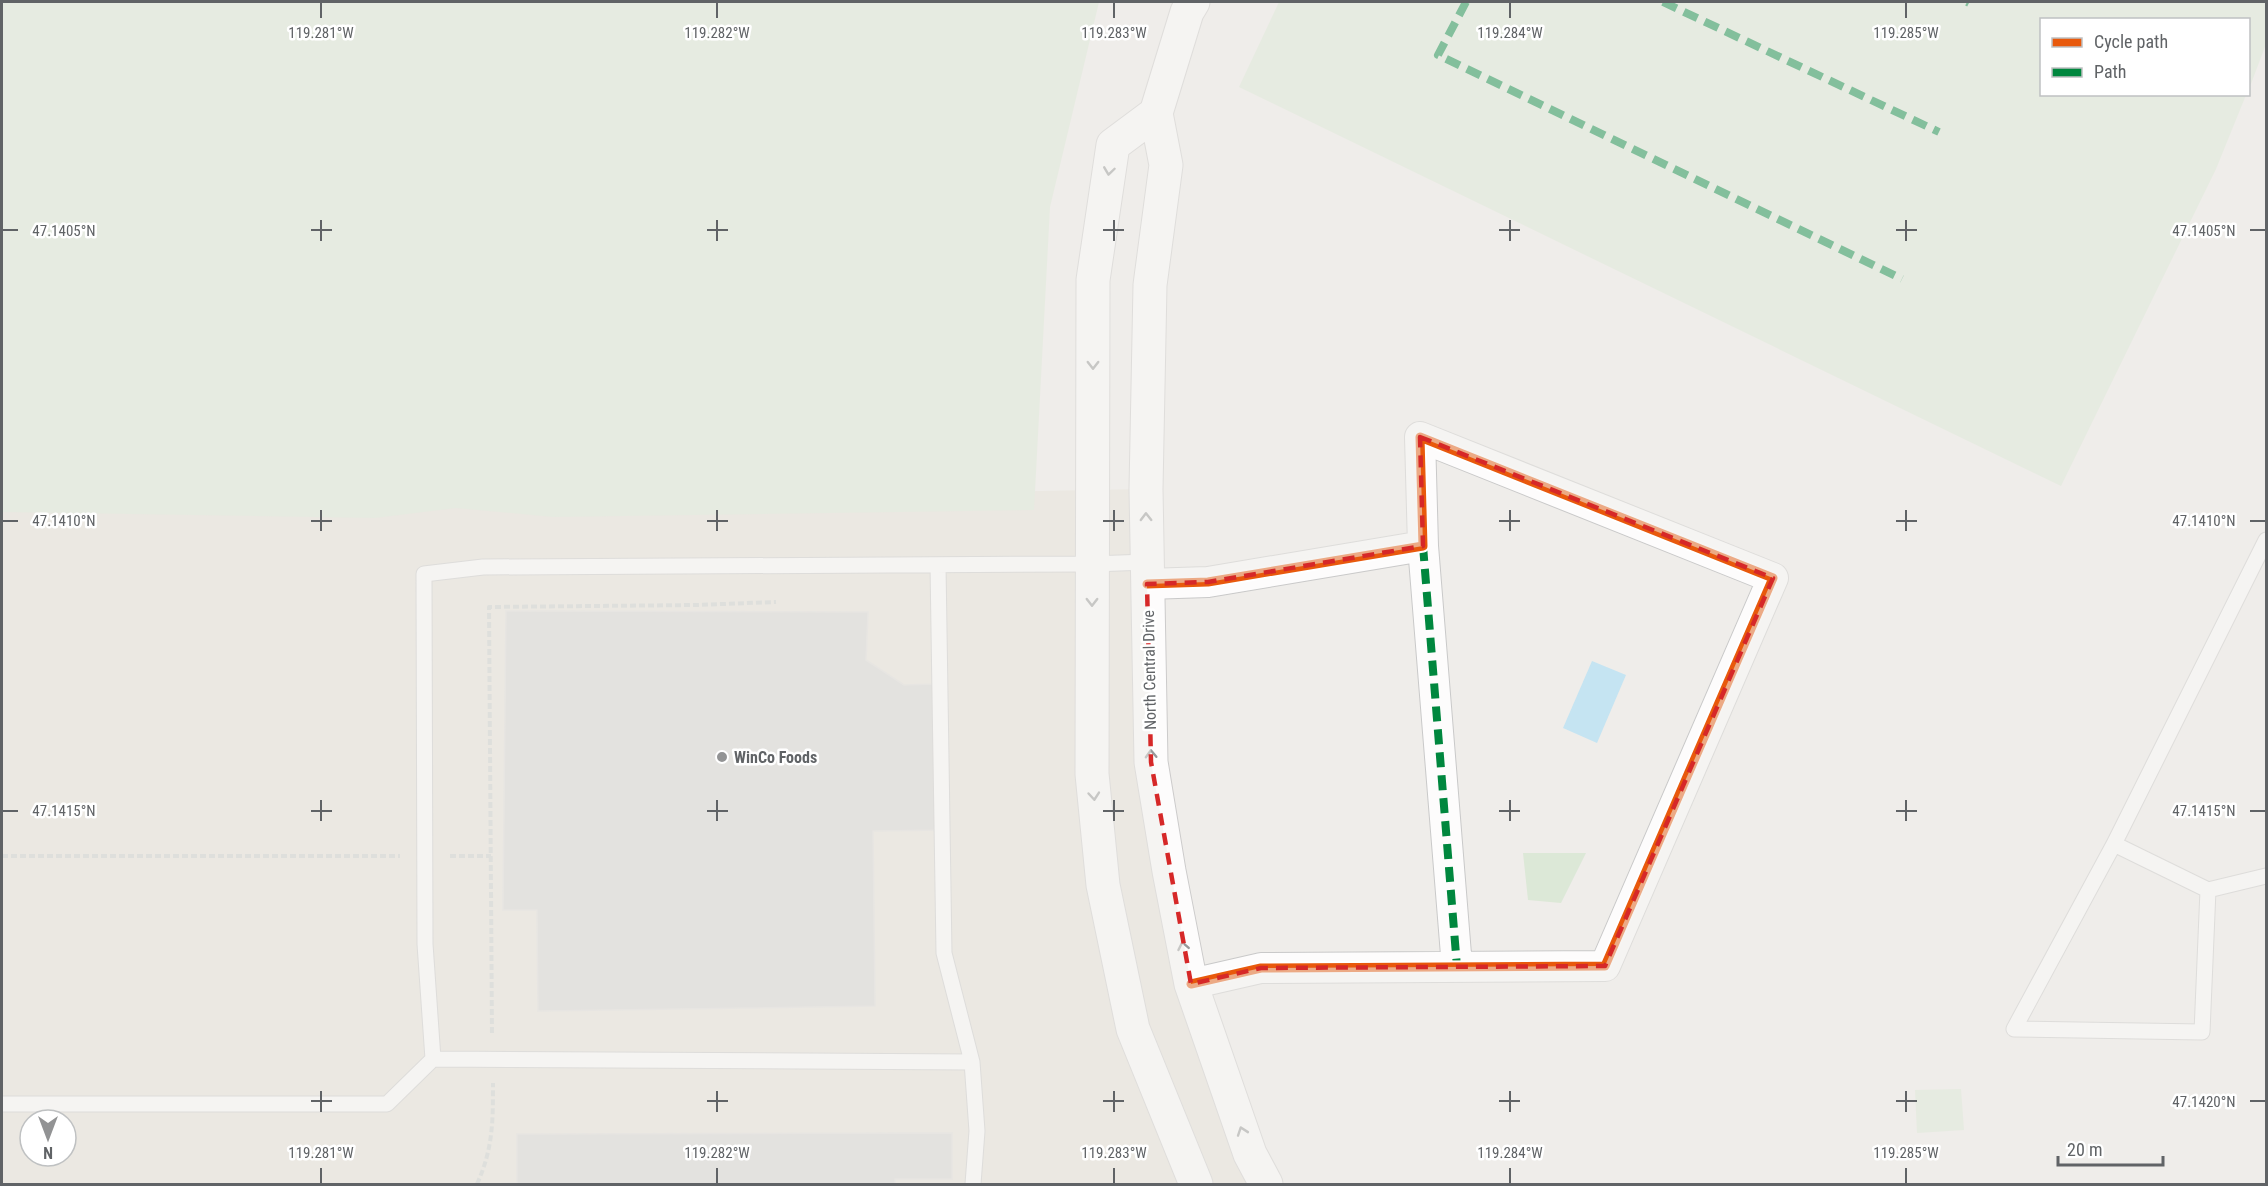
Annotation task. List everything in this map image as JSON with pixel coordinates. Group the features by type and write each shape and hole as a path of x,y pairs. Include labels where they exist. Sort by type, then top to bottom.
{"main road":[{"name":"North Central Drive","path":"1193,2 1156,113 1166,165 1150,285 1146,489 1151,762 1191,984 1250,1154 1266,1185"},
{"path":"1156,113 1113,146 1095,269 1092,774 1102,885 1133,1029 1196,1185"}],"street":[{"path":"1191,984 1261,968 1457,967 1605,966 1773,578 1419,437 1423,546 1457,967"},
{"path":"1147,573 1208,582 1423,546"}],"lane":[{"path":"2208,891 2202,1032 2014,1029 2114,844 2266,540"},
{"path":"433,1059 425,944 424,574 483,567 1092,564 1147,573"},
{"path":"938,565 944,953 972,1062 976,1131 973,1185"},
{"path":"2114,844 2208,891 2266,876"},
{"path":"2,1104 387,1104 433,1059 972,1062"}],"path":[{"path":"477,1185 486,1165 494,1129 489,607 776,602"},
{"path":"2,856 491,856"}],"highlighted area":[{"path":"1420,437 1773,578 1605,966 1261,968 1191,984 1151,762 1147,584 1208,582 1423,546"}],"shaded area":[{"path":"1146,489 1169,871 1266,1184 2,1184 2,511"}],"green space":[{"path":"2,2 1099,2 1050,207 1034,510 553,517 456,508 375,518 2,512"},
{"path":"1279,2 2266,2 2266,44 2250,86 2250,18 2040,18 2040,96 2246,96 2216,169 2061,486 1239,87"},
{"path":"1523,853 1586,853 1561,903 1528,900"},
{"path":"1961,1089 1964,1130 1917,1133 1915,1090"},
{"path":"2078,1183 2266,1184 2078,1184"}],"water":[{"path":"1592,661 1626,675 1597,743 1563,728"}],"building":[{"name":"WinCo Foods","path":"506,611 868,612 866,660 904,685 938,684 940,830 873,831 875,1006 538,1011 537,910 503,910"},
{"path":"952,1133 952,1179 895,1179 895,1184 496,1184 517,1183 517,1134"}],"marked path":[{"path":"1466,2 1438,55 1902,279"},
{"path":"1663,2 1939,132"},
{"path":"1423,546 1457,967"}],"cycle path":[{"path":"1147,584 1208,582 1423,546 1420,437 1773,578 1605,966 1261,968 1191,984"}],"place":[{"name":"WinCo Foods","path":"722,757"}]}
